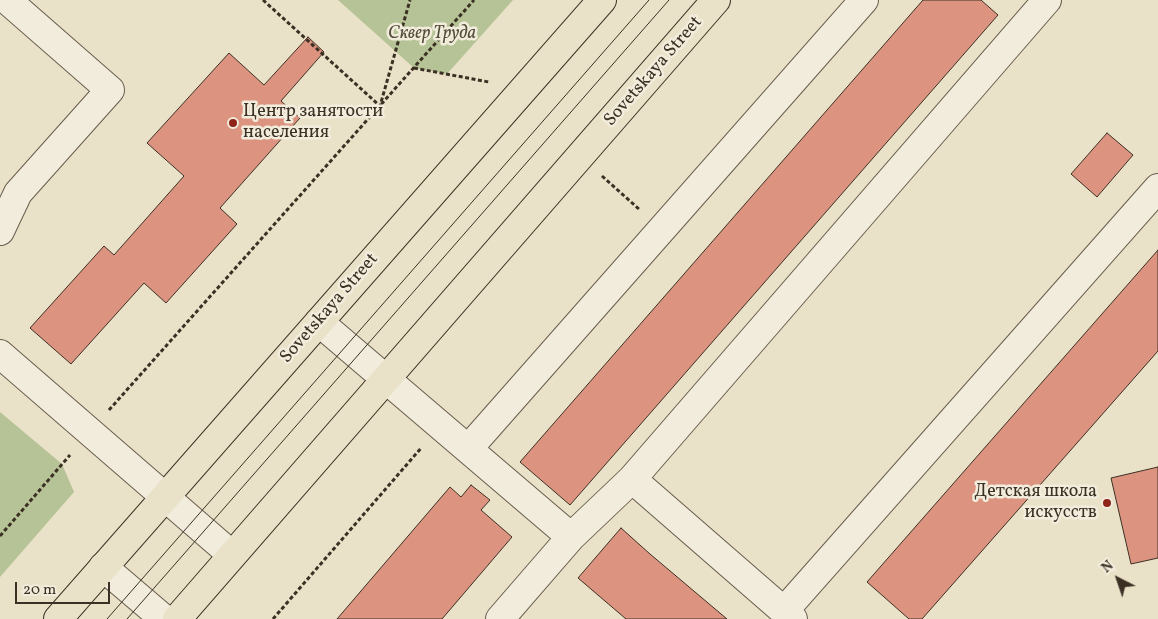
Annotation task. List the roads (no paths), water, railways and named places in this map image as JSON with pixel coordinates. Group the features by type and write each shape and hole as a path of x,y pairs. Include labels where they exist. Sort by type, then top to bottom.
{"main road":[{"name":"Sovetskaya Street","path":"58,619 602,0"},
{"name":"Sovetskaya Street","path":"177,619 716,0"}],"lane":[{"path":"468,449 864,0"},
{"path":"500,619 571,537 632,479 1046,0"},
{"path":"0,231 18,193 110,90 16,3"},
{"path":"632,479 788,615 1158,188"},
{"path":"319,322 571,537"},
{"path":"0,354 232,555"},
{"path":"103,567 164,619"}],"tram line":[{"path":"107,619 649,0"},
{"path":"127,619 669,0"}],"place":[{"name":"Центр занятости населения","path":"233,123"},
{"name":"Детская школа искусств","path":"1107,503"}],"park label":[{"name":"Сквер Труда","path":"432,35"}]}
